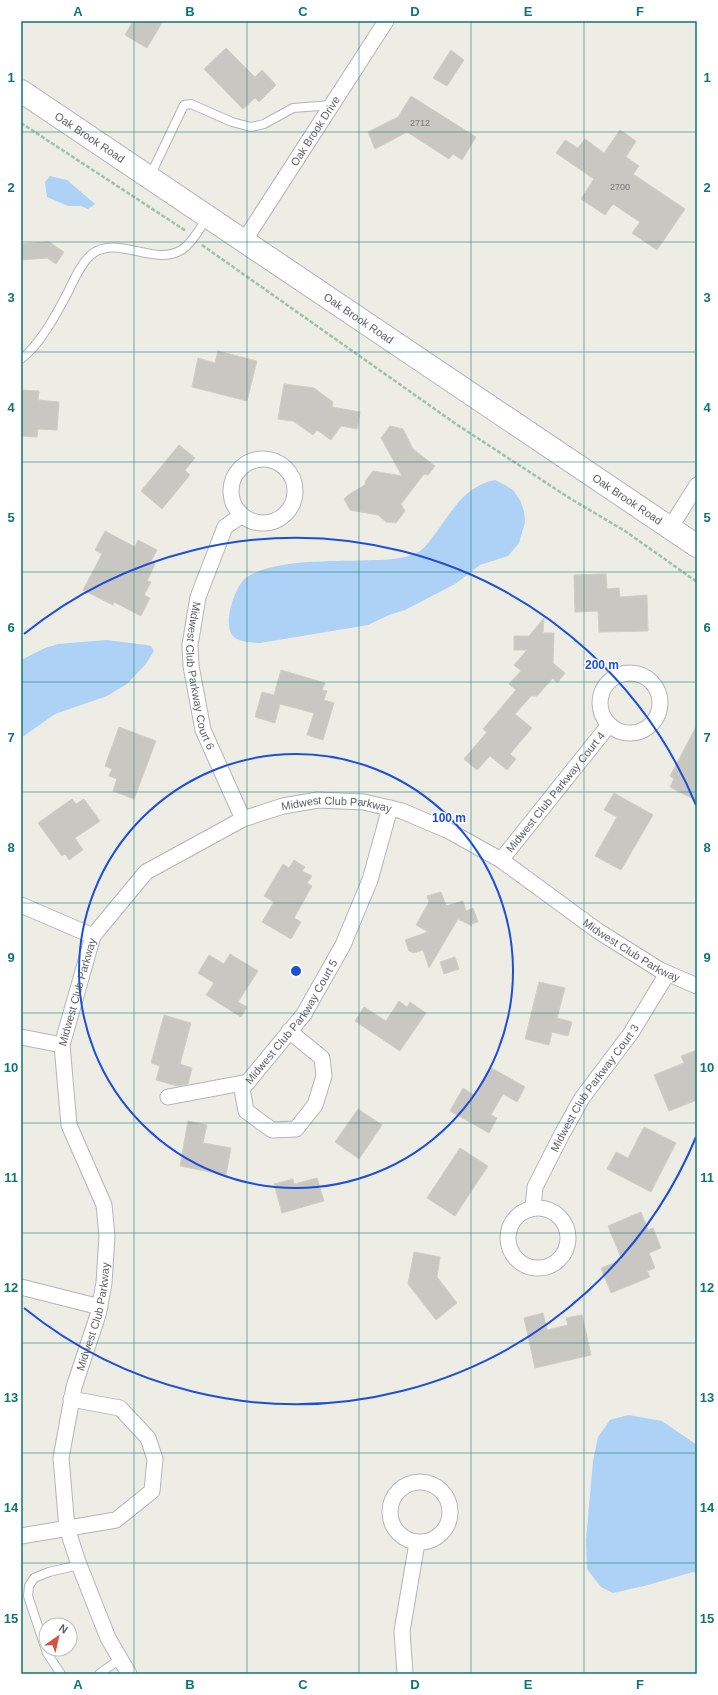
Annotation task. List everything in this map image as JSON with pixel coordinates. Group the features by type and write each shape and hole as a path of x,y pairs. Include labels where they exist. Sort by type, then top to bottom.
{"main road":[{"name":"Oak Brook Road","path":"21,90 697,546"}],"street":[{"name":"Oak Brook Drive","path":"244,241 386,21"},
{"path":"261,459 272,460 282,466 289,474 295,491 290,508 284,515 276,520 268,522 259,523 242,515 235,507 231,497 231,486 241,467 251,461 261,459"},
{"path":"670,528 697,485"},
{"name":"Midwest Club Parkway Court 6","path":"242,515 225,527 198,597 190,645 191,666 203,730 243,819"},
{"path":"631,673 641,675 650,680 660,697 658,716 653,724 645,730 631,733 617,730 609,725 603,716 600,706 601,696 605,686 612,679 621,674 631,673"},
{"name":"Midwest Club Parkway Court 4","path":"501,860 609,725"},
{"name":"Midwest Club Parkway","path":"128,1674 108,1638 79,1565 67,1528 62,1458 74,1387 100,1307 104,1283 107,1236 104,1205 69,1125 62,1044 93,936 146,872 243,819 283,806 318,800 364,802 402,811 449,831 501,860 598,931 667,974 697,986"},
{"name":"Midwest Club Parkway Court 5","path":"289,1032 322,1058 324,1076 315,1105 296,1129 272,1130 246,1111 242,1089 248,1082 289,1032 304,1014 343,945 370,880 390,808"},
{"path":"21,906 93,936"},
{"name":"Midwest Club Parkway Court 3","path":"532,1207 535,1187 582,1098 631,1033 667,974"},
{"path":"21,1037 62,1044"},
{"path":"168,1097 248,1082"},
{"path":"532,1207 542,1207 552,1211 560,1217 566,1225 568,1234 568,1244 564,1254 558,1261 549,1266 540,1268 530,1267 517,1259 508,1246 507,1236 509,1226 515,1217 532,1207"},
{"path":"21,1287 100,1307"},
{"path":"21,1536 116,1520 152,1491 155,1459 148,1438 120,1408 71,1399"},
{"path":"415,1482 424,1482 435,1485 443,1491 449,1500 451,1510 450,1521 438,1538 428,1542 418,1543 408,1540 400,1535 390,1518 390,1508 392,1499 402,1488 415,1482"},
{"path":"405,1674 402,1631 418,1543"}],"lane":[{"path":"149,177 184,106 191,104 232,122 251,127 264,124 293,108 332,105"},
{"path":"21,359 27,354 43,334 84,262 92,254 101,249 112,248 140,251 153,256 168,255 183,249 194,238 208,217"},
{"path":"61,1674 47,1653 28,1596 29,1586 34,1578 49,1572 79,1565"},
{"path":"99,1674 120,1659"}],"path":[{"path":"21,123 191,234 194,238 456,424 571,499 626,531 697,582"}],"water":[{"path":"50,176 67,180 95,204 88,209 81,206 68,206 47,197 45,182"},
{"path":"495,480 513,490 520,500 524,511 525,522 519,543 508,556 480,565 455,584 405,610 389,615 368,625 260,643 247,642 237,639 230,632 229,615 231,606 238,588 242,581 247,577 259,571 291,564 326,561 379,560 415,554 426,545 453,509 467,494 484,483"},
{"path":"107,640 151,646 154,651 145,665 127,684 107,696 55,714 21,738 21,660 45,648 58,644"},
{"path":"628,1415 662,1421 697,1445 697,1574 693,1572 613,1593 601,1587 587,1569 586,1540 593,1461 598,1437 610,1420"}],"building":[{"path":"133,21 163,21 147,48 125,35"},
{"path":"226,48 255,77 262,70 276,85 259,102 255,98 243,109 204,69"},
{"path":"451,50 464,60 447,86 433,78"},
{"path":"411,96 476,137 462,160 453,154 449,159 407,132 375,149 368,132 398,117"},
{"path":"620,130 636,141 626,157 639,166 633,174 685,209 657,250 632,233 640,222 613,204 605,215 581,199 594,179 556,153 565,140 578,148 585,139 604,153"},
{"path":"49,242 64,252 56,264 47,258 21,260 21,244"},
{"path":"218,351 257,361 247,401 192,387 198,358 215,363"},
{"path":"284,384 314,388 333,402 332,407 360,412 357,429 341,426 331,440 317,430 313,435 293,421 278,419"},
{"path":"21,390 39,391 38,400 59,402 57,430 38,429 37,437 21,436"},
{"path":"390,426 403,429 413,449 435,466 428,475 424,474 401,504 405,511 396,523 386,522 378,515 350,510 344,499 365,485 366,480 373,471 402,476 381,438"},
{"path":"179,445 195,458 185,470 190,475 162,509 141,491"},
{"path":"105,531 135,547 138,540 157,550 151,561 155,564 147,581 151,582 144,595 150,598 141,616 114,602 113,605 83,590 102,554 95,550"},
{"path":"606,574 607,589 619,588 620,597 647,595 648,631 599,632 598,611 575,612 574,575"},
{"path":"544,618 543,633 554,633 553,663 565,673 557,683 553,678 537,696 531,696 515,714 532,728 510,754 516,759 507,770 490,756 477,770 464,759 487,732 483,729 516,690 509,684 521,671 514,665 527,650 514,650 514,636 529,636"},
{"path":"281,670 325,683 322,690 327,691 324,700 334,703 323,740 307,735 314,713 280,704 275,723 255,717 262,692 274,695"},
{"path":"697,725 697,801 670,787 674,779 670,776"},
{"path":"119,727 156,741 134,799 113,791 117,779 109,776 112,769 105,766"},
{"path":"614,793 653,815 621,870 595,856 617,817 604,810"},
{"path":"72,799 76,804 84,799 100,821 75,838 83,850 69,860 65,854 62,856 38,823"},
{"path":"294,860 305,867 302,871 312,876 307,883 312,886 294,918 301,922 291,939 262,922 274,902 264,896 283,864 289,868"},
{"path":"441,892 446,906 463,901 466,911 473,908 478,922 471,924 472,926 458,919 429,968 423,950 414,953 409,951 405,940 428,932 416,925 429,902 427,896"},
{"path":"230,954 258,971 238,1002 247,1007 241,1017 206,995 214,983 198,973 209,955 224,964"},
{"path":"455,957 459,969 444,974 440,962"},
{"path":"539,982 565,988 557,1018 572,1022 568,1036 552,1032 549,1045 525,1039"},
{"path":"399,1001 407,1007 410,1002 426,1013 400,1051 355,1021 364,1007 386,1021"},
{"path":"164,1015 191,1023 180,1064 192,1068 188,1084 177,1086 156,1080 160,1066 151,1063"},
{"path":"697,1050 697,1100 669,1111 654,1075 684,1063 681,1056"},
{"path":"490,1067 525,1087 517,1102 503,1094 491,1115 497,1118 489,1133 450,1111 463,1088 474,1095"},
{"path":"358,1109 382,1125 359,1159 335,1142"},
{"path":"188,1121 207,1125 203,1143 231,1148 226,1175 180,1166"},
{"path":"644,1127 676,1143 651,1192 607,1169 616,1152 628,1158"},
{"path":"460,1148 488,1166 455,1216 427,1198"},
{"path":"317,1178 324,1201 282,1213 274,1184 293,1179 294,1184"},
{"path":"641,1212 648,1230 653,1228 661,1248 649,1253 655,1268 647,1271 650,1277 611,1293 601,1268 622,1260 608,1226"},
{"path":"414,1252 440,1257 437,1277 457,1303 436,1320 408,1284"},
{"path":"543,1313 547,1330 568,1325 566,1318 582,1315 591,1355 535,1368 524,1318"}]}
